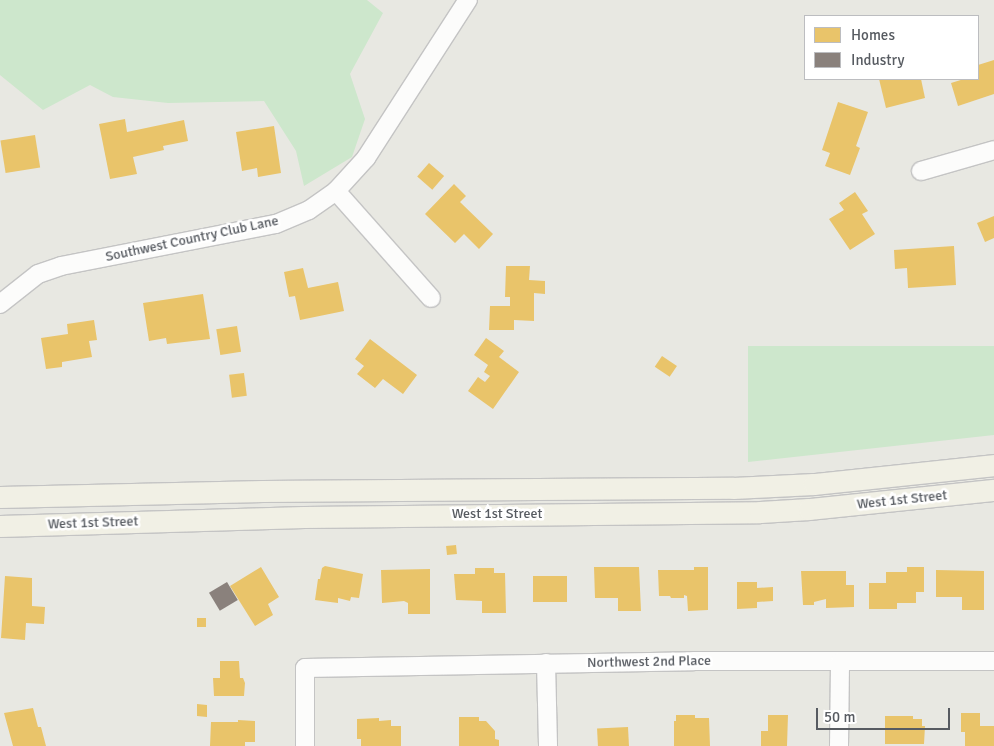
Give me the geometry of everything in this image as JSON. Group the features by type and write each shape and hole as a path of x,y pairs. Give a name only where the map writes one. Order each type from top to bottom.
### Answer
{"main road":[{"name":"West 1st Street","path":"0,497 263,491 733,488 814,484 994,465"},
{"name":"West 1st Street","path":"0,526 313,516 760,512 809,509 994,490"}],"street":[{"name":"Southwest Country Club Lane","path":"0,304 38,274 61,266 276,224 309,210 336,191 366,158 468,0"},
{"path":"921,171 994,150"},
{"path":"336,191 431,298"},
{"name":"Northwest 2nd Place","path":"305,746 305,668 546,664 994,661"},
{"path":"839,746 840,662"},
{"path":"546,664 548,746"}],"green space":[{"path":"0,0 367,0 383,13 350,74 365,119 352,157 304,186 296,151 264,101 168,103 113,97 90,85 43,110 0,75"},
{"path":"748,346 994,346 994,435 748,462"}],"building: Homes":[{"path":"994,60 994,94 958,106 951,83 961,80 979,80 979,65"},
{"path":"879,80 921,80 925,98 886,108"},
{"path":"838,102 868,112 856,146 860,148 850,175 825,166 830,153 822,150"},
{"path":"125,119 127,132 184,120 188,141 163,146 164,150 133,157 137,174 110,179 99,124"},
{"path":"274,126 281,173 258,177 257,168 242,171 236,132"},
{"path":"35,135 40,168 6,173 0,140"},
{"path":"429,163 444,176 432,190 417,177"},
{"path":"454,184 466,196 460,202 493,234 479,249 464,234 455,243 425,214"},
{"path":"855,192 868,211 862,214 875,234 850,250 829,219 844,210 839,203"},
{"path":"994,216 994,238 985,242 977,223"},
{"path":"954,246 956,285 908,288 907,268 895,269 894,250"},
{"path":"506,266 530,266 529,280 545,281 545,294 534,293 534,321 514,320 514,330 489,330 490,306 510,306 510,297 505,297"},
{"path":"303,268 308,288 338,282 344,311 300,320 295,296 289,297 284,272"},
{"path":"203,294 210,339 167,344 166,338 149,341 143,303"},
{"path":"94,320 97,340 89,341 92,357 62,362 62,367 46,369 41,338 68,334 67,324"},
{"path":"237,326 241,352 220,355 216,329"},
{"path":"486,338 504,351 499,357 519,372 493,409 468,391 478,377 485,382 490,376 484,372 488,365 474,355"},
{"path":"370,339 417,375 403,394 383,379 375,388 357,374 364,366 355,359"},
{"path":"662,356 677,366 670,377 655,367"},
{"path":"244,373 247,396 232,398 229,375"},
{"path":"456,545 457,554 447,555 446,546"},
{"path":"325,566 363,574 359,598 351,597 350,601 338,598 338,603 315,600 318,579 320,579 322,568"},
{"path":"261,567 279,597 268,604 273,615 255,626 230,586"},
{"path":"594,567 639,567 641,611 618,611 618,598 595,598"},
{"path":"694,567 708,567 708,610 688,611 687,596 684,595 684,598 659,596 658,570 694,570"},
{"path":"907,567 924,567 924,592 916,592 916,603 897,603 897,609 869,609 869,583 886,583 886,572 907,572"},
{"path":"475,568 494,568 494,573 505,573 506,613 482,613 482,601 456,600 454,574 475,574"},
{"path":"430,569 430,614 408,614 408,603 404,601 382,603 381,570"},
{"path":"936,570 984,571 984,610 962,610 962,597 936,597"},
{"path":"801,571 846,571 846,585 854,585 854,607 826,608 826,599 814,602 814,605 803,605"},
{"path":"5,576 32,578 32,606 45,607 44,624 26,623 25,640 1,638"},
{"path":"533,576 567,576 567,602 533,602"},
{"path":"737,582 757,582 757,588 773,587 773,601 757,602 757,608 737,609"},
{"path":"197,618 206,618 206,627 197,627"},
{"path":"220,661 239,661 240,678 243,678 245,683 244,696 214,696 213,678 220,678"},
{"path":"197,704 207,705 207,717 197,716"},
{"path":"33,708 46,746 13,746 4,713"},
{"path":"961,713 980,713 980,726 994,726 994,746 965,746 965,732 961,732"},
{"path":"676,715 695,715 695,718 709,718 710,746 674,746 674,721 676,721"},
{"path":"768,715 788,715 787,746 761,746 761,731 768,731"},
{"path":"885,716 913,716 913,719 922,719 922,726 925,726 924,744 885,744"},
{"path":"459,717 479,717 479,721 486,721 495,731 495,739 499,740 499,746 459,746"},
{"path":"379,718 379,721 391,720 391,726 401,726 401,746 361,746 361,739 357,739 357,719"},
{"path":"238,720 255,721 255,742 245,742 245,746 210,746 211,722 238,722"},
{"path":"628,727 629,746 598,746 597,729"}],"building: Industry":[{"path":"227,582 238,600 220,611 209,593"}]}
